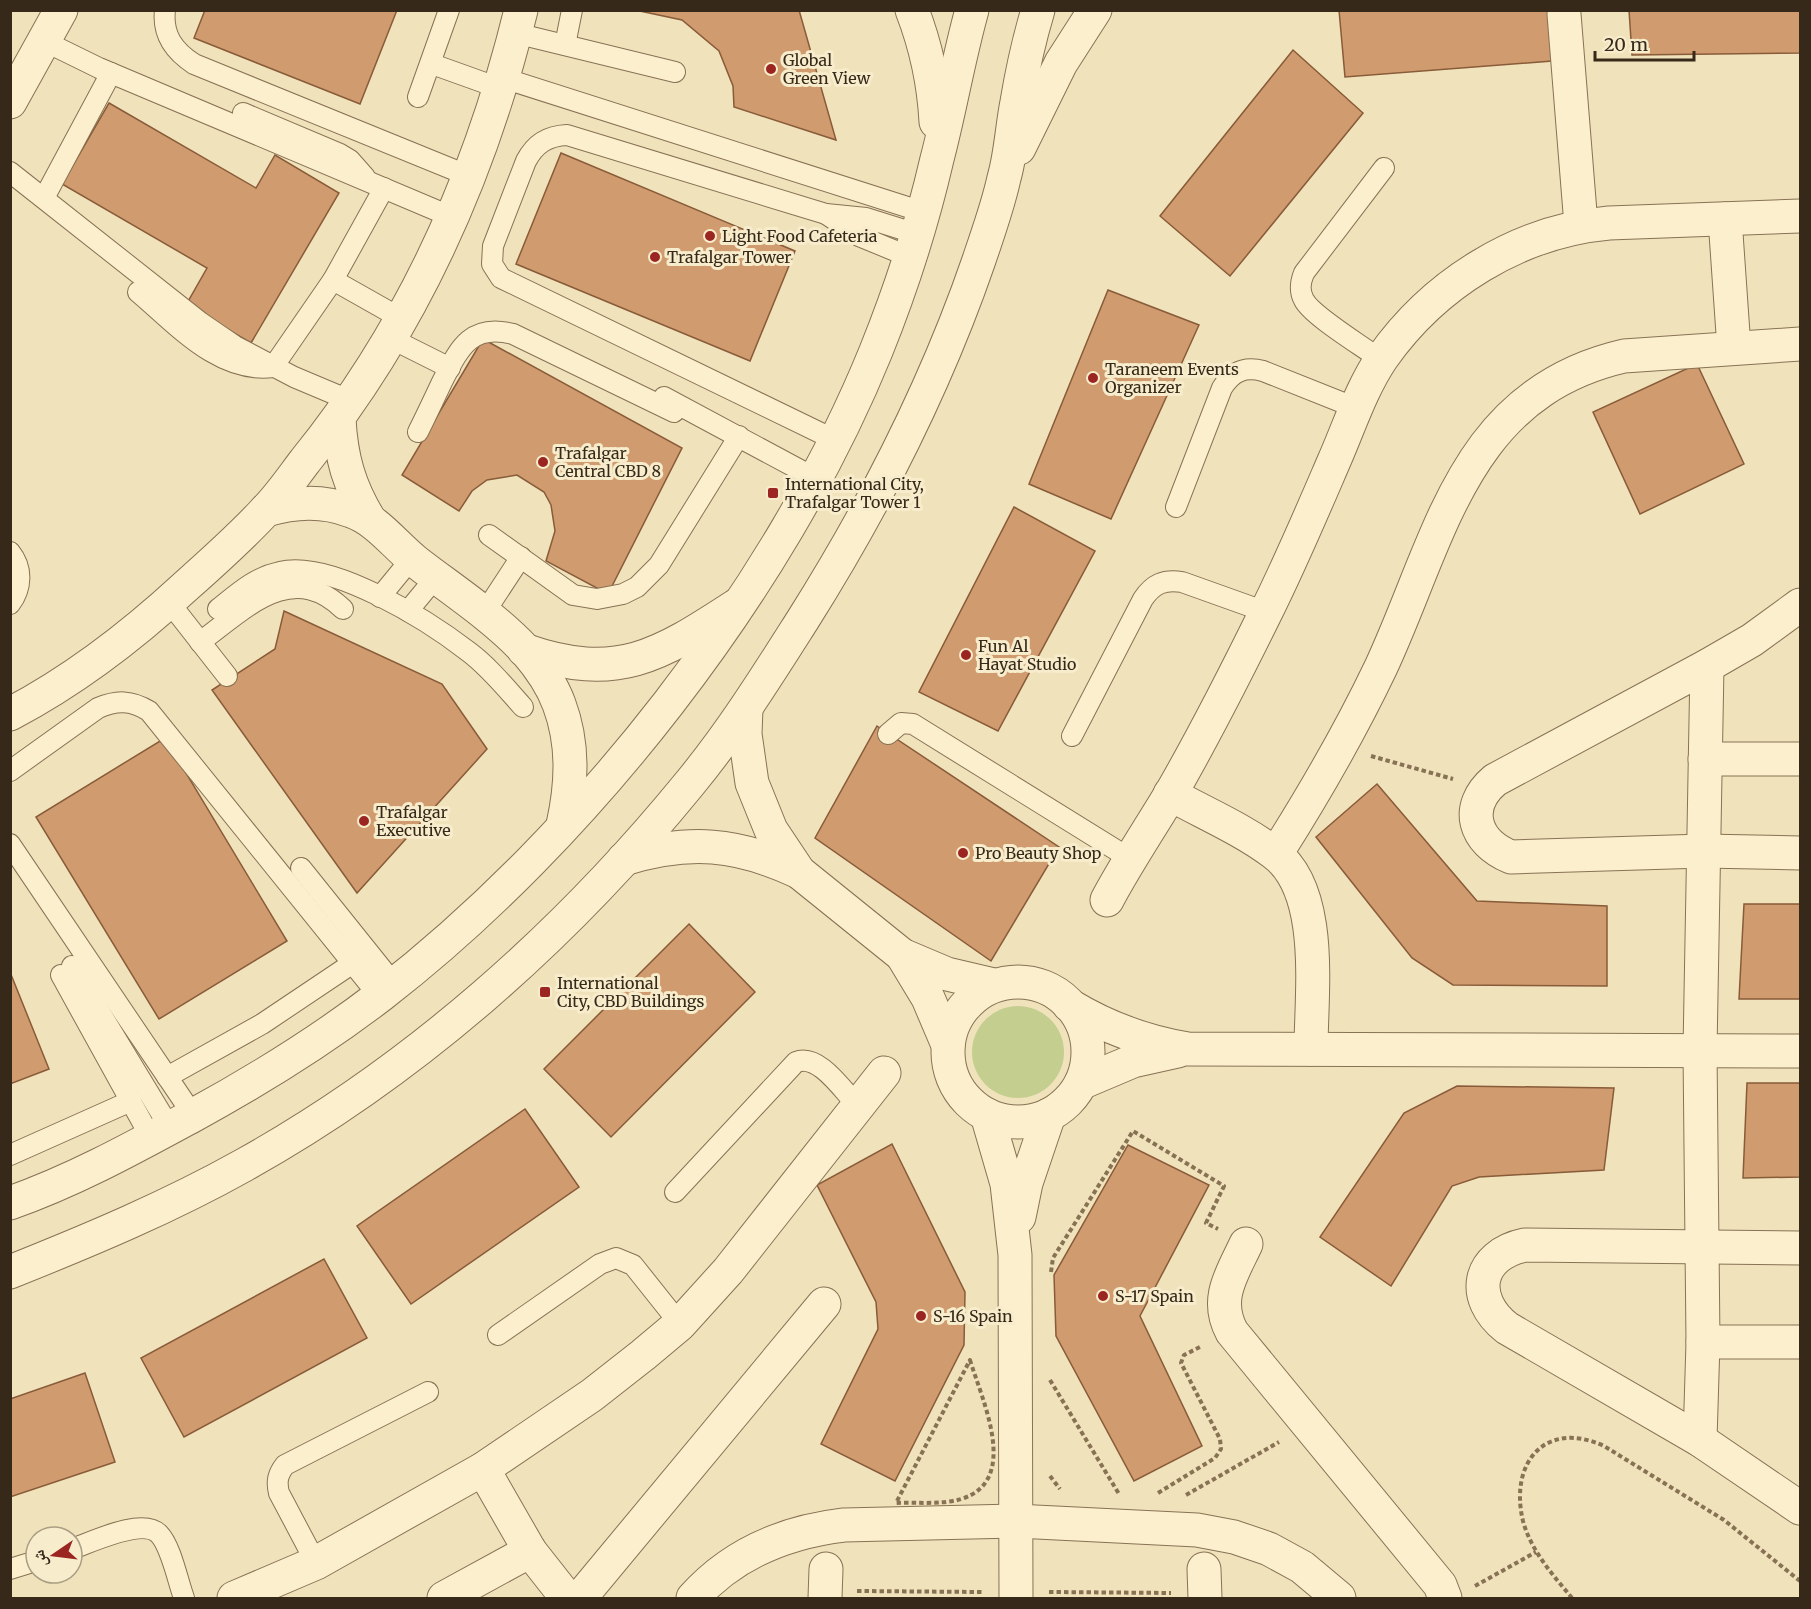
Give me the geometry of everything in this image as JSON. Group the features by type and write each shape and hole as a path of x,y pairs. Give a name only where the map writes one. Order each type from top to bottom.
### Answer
{"street":[{"path":"10,102 61,10"},
{"path":"912,10 921,33 934,92 938,158"},
{"path":"10,1203 83,1173 174,1126 291,1058 387,990 501,891 609,776 654,721 776,547 835,440 877,349 917,234 938,158 972,10"},
{"path":"1005,176 1017,100 1038,10"},
{"path":"10,1272 129,1223 189,1194 247,1163 330,1111 469,1010 569,919 691,782 746,708 836,568 878,494 916,417 961,308 1005,176 1061,63 1095,10"},
{"path":"1564,14 1581,225"},
{"path":"10,714 72,678 145,624 266,510 345,410 397,329 452,217 470,176 501,83 518,22"},
{"path":"1107,900 1129,858 1170,794 1266,612 1356,408 1381,360 1408,326 1458,281 1516,246 1548,234 1581,225 1800,216"},
{"path":"1725,219 1734,348"},
{"path":"1276,854 1340,747 1382,665 1454,497 1499,425 1535,393 1556,380 1600,362 1624,356 1800,344"},
{"path":"345,410 340,445 345,471 355,496 369,519 424,568 524,650 544,675 559,703 567,734 571,766 569,797 563,825"},
{"path":"266,510 300,503 318,503 336,506 369,519"},
{"path":"524,650 552,659 581,664 609,664 638,659 666,650 737,605"},
{"path":"1800,605 1752,640 1707,666 1496,780 1485,789 1478,804 1476,822 1483,838 1495,850 1511,856 1704,851 1800,854"},
{"path":"1700,1440 1703,1248 1700,1050 1707,666"},
{"path":"746,708 747,759 753,783 771,830 799,872"},
{"path":"1705,759 1800,759"},
{"path":"1170,794 1276,854 1290,872 1308,915 1312,961 1311,1049"},
{"path":"624,859 673,847 713,846 753,853 799,872 902,955 947,974 994,985"},
{"path":"902,955 928,998 948,1045"},
{"path":"1015,981 1035,984 1054,992 1069,1005 1081,1022 1087,1042 1087,1063 1081,1083 1067,1101 1049,1115 1028,1121 1007,1121 987,1115 969,1103 957,1086 949,1067 948,1045 952,1026 962,1008 977,994 994,985 1015,981"},
{"path":"1069,1005 1126,1034 1157,1044 1188,1049 1800,1051"},
{"path":"1081,1083 1133,1061 1188,1049"},
{"path":"234,1599 316,1563 483,1469 592,1395 680,1324 728,1271 884,1072"},
{"path":"987,1115 1007,1184 1015,1255 1016,1599"},
{"path":"1015,1255 1026,1183 1049,1115"},
{"path":"1246,1244 1224,1290 1223,1312 1232,1332 1440,1585 1460,1593"},
{"path":"1800,1248 1525,1245 1509,1248 1495,1257 1486,1271 1482,1287 1485,1304 1494,1318 1507,1328 1700,1440 1800,1508"},
{"path":"580,1599 824,1304"},
{"path":"1703,1342 1800,1342"},
{"path":"483,1469 530,1551 567,1599"},
{"path":"693,1599 721,1571 743,1556 784,1538 817,1528 844,1525 1016,1521 1197,1530 1234,1537 1269,1549 1302,1567 1339,1599"},
{"path":"444,1599 530,1551"}],"lane":[{"path":"165,10 169,38 175,49 194,64 470,176"},
{"path":"418,98 432,64 449,10"},
{"path":"564,45 572,10"},
{"path":"518,22 564,45 675,72"},
{"path":"44,41 111,73 452,217"},
{"path":"432,64 501,83 917,234"},
{"path":"44,198 111,73"},
{"path":"243,113 340,154 376,185"},
{"path":"835,440 508,282 496,272 492,255 531,152 547,138 567,135 826,214 866,218 917,234"},
{"path":"1381,360 1312,310 1301,293 1300,283 1304,273 1383,168"},
{"path":"10,172 200,322 345,410"},
{"path":"138,292 195,339 232,363 259,369 273,367 333,280 376,185"},
{"path":"333,280 450,368"},
{"path":"418,432 457,352 476,335 501,331 513,334 674,412"},
{"path":"590,358 815,478"},
{"path":"1176,507 1222,388 1234,373 1253,368 1356,408"},
{"path":"489,535 573,595 583,598 610,598 637,587 658,565 740,436"},
{"path":"10,552 20,576 16,596 10,604"},
{"path":"483,615 521,557"},
{"path":"380,597 424,568"},
{"path":"408,611 424,568"},
{"path":"218,609 247,586 263,577 282,571 320,573 340,579 408,611 470,653 523,707"},
{"path":"1072,736 1143,599 1160,583 1171,580 1182,582 1266,612"},
{"path":"200,642 258,601 282,589 309,588 333,600 343,609"},
{"path":"169,602 227,676"},
{"path":"10,771 98,708 111,702 126,701 138,704 149,711 353,963 387,990"},
{"path":"888,734 901,723 913,724 1129,858"},
{"path":"10,844 167,1077 174,1126"},
{"path":"301,868 387,990"},
{"path":"167,1077 262,1024 353,963"},
{"path":"71,967 174,1126 131,1101 71,967"},
{"path":"675,1192 796,1062 803,1059 816,1063 858,1106"},
{"path":"10,1155 131,1101"},
{"path":"498,1335 600,1264 616,1258 633,1265 680,1324"},
{"path":"316,1563 279,1493 277,1478 280,1471 285,1465 428,1392"},
{"path":"84,1545 137,1527 152,1528 164,1540 184,1599"}],"path":[{"path":"1340,747 1485,789"},
{"path":"1050,1281 1053,1258 1134,1131 1224,1186 1206,1222 1246,1244"},
{"path":"1155,1495 1215,1458 1221,1449 1220,1439 1181,1363 1184,1355 1232,1332"},
{"path":"970,1360 995,1442 993,1468 979,1489 959,1500 896,1503 933,1432 970,1360"},
{"path":"1046,1386 1046,1374 1122,1500 1111,1499"},
{"path":"1180,1498 1308,1425"},
{"path":"1572,1599 1537,1552 1523,1522 1521,1473 1529,1459 1541,1447 1556,1439 1572,1437 1588,1439 1604,1446 1724,1520 1800,1581"},
{"path":"1046,1469 1051,1479 1065,1491"},
{"path":"1460,1593 1537,1552"}],"green space":[{"path":"1018,1006 1044,1014 1056,1026 1064,1052 1056,1078 1044,1090 1018,1098 992,1090 980,1078 972,1052 980,1026 992,1014"}],"building":[{"path":"205,10 397,10 360,104 194,38"},
{"name":"Global Green View","path":"635,10 799,10 836,140 734,107 733,86 719,51 682,20"},
{"path":"1339,10 1549,10 1552,61 1345,77"},
{"path":"1629,10 1800,10 1800,53 1632,55"},
{"path":"1293,50 1363,113 1230,276 1160,216"},
{"path":"109,103 256,188 275,155 339,193 251,343 186,305 207,268 62,184"},
{"name":"Trafalgar Tower","path":"561,153 795,251 750,361 516,264"},
{"path":"1108,290 1199,325 1111,519 1029,484"},
{"name":"Trafalgar Central CBD 8","path":"483,339 682,448 608,594 546,561 555,531 551,505 544,492 517,475 487,480 472,491 459,511 402,475"},
{"path":"1697,364 1744,464 1640,514 1593,412"},
{"path":"1014,507 1095,551 998,731 919,692"},
{"name":"Trafalgar Executive","path":"284,611 442,684 487,749 357,893 212,690 275,649"},
{"path":"877,726 1059,847 991,961 815,838"},
{"path":"165,738 287,941 159,1019 36,817"},
{"path":"1377,784 1477,901 1607,906 1607,986 1453,985 1412,958 1316,837"},
{"path":"1744,904 1800,904 1800,999 1739,999"},
{"path":"689,924 755,992 611,1137 544,1069"},
{"path":"10,972 49,1069 10,1084"},
{"path":"1747,1083 1800,1083 1800,1177 1743,1178"},
{"path":"1457,1086 1614,1088 1604,1170 1479,1177 1452,1186 1391,1286 1320,1237 1404,1113"},
{"path":"525,1109 579,1187 411,1304 357,1226"},
{"name":"S-16 Spain","path":"892,1144 965,1292 964,1345 895,1481 821,1444 878,1329 876,1302 817,1185"},
{"name":"S-17 Spain","path":"1128,1145 1209,1185 1140,1316 1202,1446 1134,1481 1056,1336 1054,1275"},
{"path":"324,1259 367,1338 184,1437 141,1358"},
{"path":"85,1373 115,1462 10,1497 10,1399"}],"place":[{"name":"Global Green View","path":"771,69"},
{"name":"Light Food Cafeteria","path":"710,236"},
{"name":"Trafalgar Tower","path":"655,257"},
{"name":"Taraneem Events Organizer","path":"1093,378"},
{"name":"Trafalgar Central CBD 8","path":"543,462"},
{"name":"International City, Trafalgar Tower 1","path":"773,493"},
{"name":"Fun Al Hayat Studio","path":"966,655"},
{"name":"Trafalgar Executive","path":"364,821"},
{"name":"Pro Beauty Shop","path":"963,853"},
{"name":"International City, CBD Buildings","path":"545,992"},
{"name":"S-17 Spain","path":"1103,1296"},
{"name":"S-16 Spain","path":"921,1316"}]}
